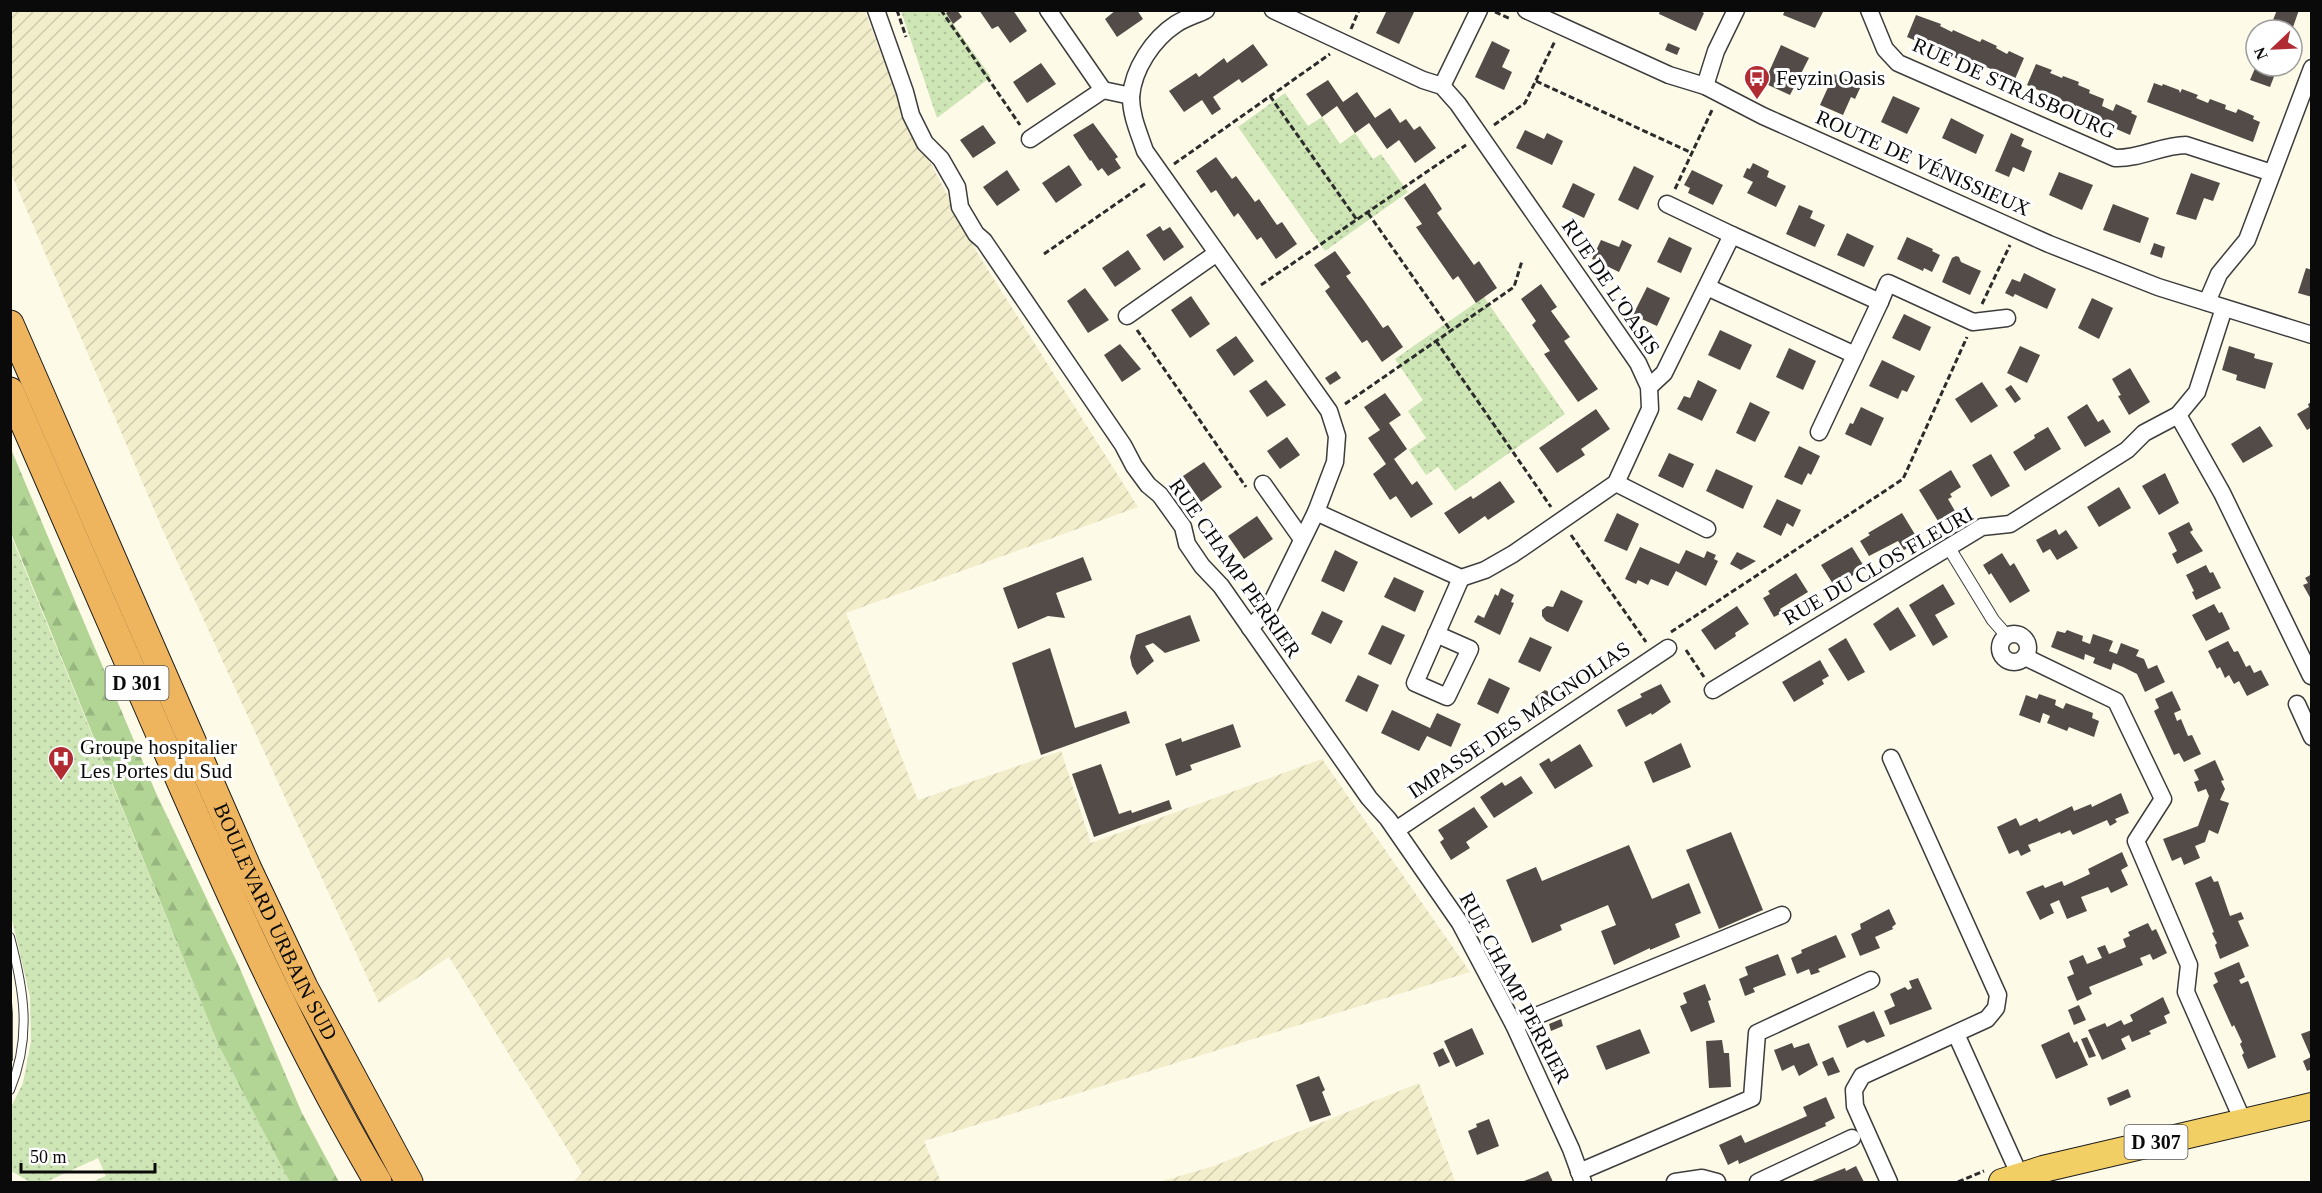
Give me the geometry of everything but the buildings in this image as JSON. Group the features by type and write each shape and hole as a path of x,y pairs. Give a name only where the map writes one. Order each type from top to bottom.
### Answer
{"highway":[{"name":"BOULEVARD URBAIN SUD","path":"10,324 248,869 309,997 402,1179"},
{"name":"BOULEVARD URBAIN SUD","path":"10,392 222,875 267,972 361,1153 402,1179"},
{"path":"361,1153 366,1182"}],"main road":[{"name":"D 307","path":"2011,1179 2043,1168 2312,1106"}],"street":[{"name":"RUE CHAMP PERRIER","path":"876,10 911,115 925,143 941,159 957,188 960,207 976,234 984,242 1148,485 1160,495 1183,527 1187,544 1202,566 1221,586 1460,923 1514,1025 1571,1149 1581,1177"},
{"path":"1048,10 1103,90 1131,96"},
{"path":"1206,10 1176,24 1150,47 1136,73 1131,96 1134,118 1145,151 1329,411 1337,436 1335,462 1317,512 1269,608 1250,628"},
{"name":"RUE DE L'OASIS","path":"1273,10 1442,86 1458,104 1638,363 1649,387 1650,410 1616,483"},
{"path":"1442,86 1479,10"},
{"name":"ROUTE DE VÉNISSIEUX","path":"1526,10 1670,75 1705,86 1763,116 2017,229 2158,287 2312,335"},
{"path":"1705,86 1716,51 1736,10"},
{"name":"RUE DE STRASBOURG","path":"1869,10 1885,49 1898,63 2115,158 2130,158 2174,145 2186,145 2272,174"},
{"path":"2207,302 2219,274 2247,240 2312,68"},
{"path":"1030,139 1103,90"},
{"path":"1667,204 1880,302"},
{"path":"1649,387 1664,373 1732,235"},
{"path":"1127,316 1217,253"},
{"path":"1819,432 1888,283 1973,322 2007,318"},
{"path":"1707,287 1855,355"},
{"name":"RUE DU CLOS FLEURI","path":"1713,690 1982,527 2010,524 2127,450 2144,433 2178,415 2197,392 2224,308"},
{"path":"2178,415 2222,493 2311,676"},
{"path":"1317,512 1461,578 1485,570 1513,554 1616,483 1707,529"},
{"path":"1263,484 1302,539"},
{"path":"1949,548 1993,620 2007,636 2001,644 2003,656 2010,662 2016,662 2025,657 2116,701 2163,799 2136,841 2189,965 2186,992 2243,1121"},
{"path":"1436,634 1461,578"},
{"name":"IMPASSE DES MAGNOLIAS","path":"1396,830 1671,641"},
{"path":"2297,704 2312,737"},
{"path":"1889,1182 1855,1106 1854,1090 1862,1076 1987,1019 1996,1008 1998,995 1891,758"},
{"path":"1514,1025 1782,915"},
{"path":"1581,1177 1752,1098 1757,1033 1871,980"},
{"path":"1956,1034 2011,1179"},
{"path":"1758,1182 1852,1138"},
{"path":"1675,1182 1702,1178 1717,1182"}],"lane":[{"path":"10,937 24,1003 25,1036 18,1072 10,1090"}],"path":[{"path":"940,10 1030,139"},
{"path":"1247,295 1525,103 1562,26"},
{"path":"1044,254 1345,44"},
{"path":"1536,81 1692,153"},
{"path":"1270,96 1357,221"},
{"path":"1667,204 1714,105"},
{"path":"1368,213 1451,331"},
{"path":"1713,690 1671,641 1903,480 2017,229"},
{"path":"1329,411 1353,400 1514,287 1522,261"},
{"path":"1127,316 1247,488 1263,484"},
{"path":"1436,341 1649,646"}],"shaded area":[{"path":"10,11 865,11 898,100 978,254 1138,507 846,613 918,800 1061,751 1091,843 1322,759 1470,972 924,1141 941,1182 574,1182 582,1173 449,957 379,1003 164,533 11,173"},
{"path":"1419,1083 1455,1181 1159,1182 1214,1166"}],"green space":[{"path":"901,11 944,11 991,77 937,118"},
{"path":"1285,93 1308,126 1322,117 1340,144 1355,133 1373,159 1381,154 1408,192 1325,251 1238,127"},
{"path":"1484,297 1565,414 1455,491 1438,467 1426,475 1409,450 1426,438 1408,411 1423,400 1395,359"},
{"path":"11,449 156,793 238,964 302,1113 339,1182 290,1182 218,1044 11,533"},
{"name":"Groupe hospitalier Les Portes du Sud","path":"10,533 218,1044 293,1182 92,1182 106,1176 98,1158 46,1182 30,1182 11,1171 11,1107 23,1083 31,1041 30,997 10,911"}],"place":[{"name":"Feyzin Oasis","path":"1757,101"},
{"name":"Groupe hospitalier Les Portes du Sud","path":"61,782"}]}
